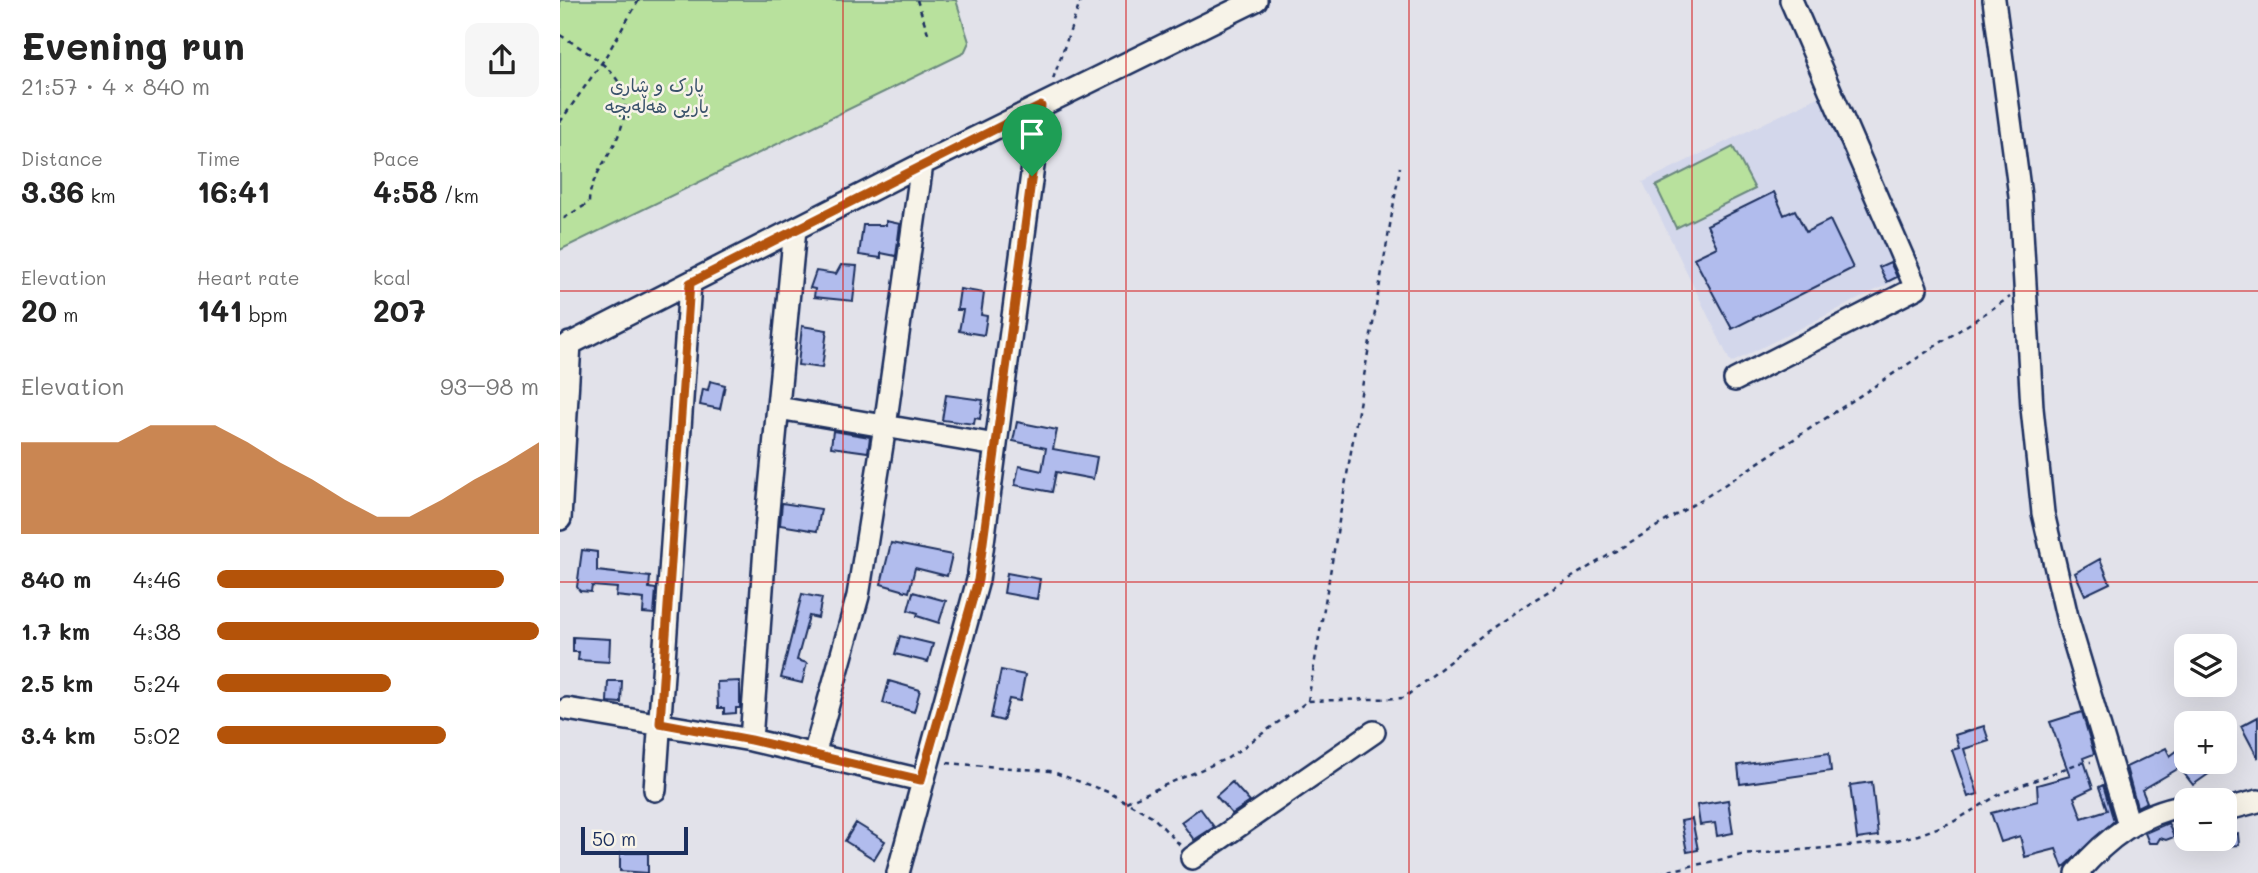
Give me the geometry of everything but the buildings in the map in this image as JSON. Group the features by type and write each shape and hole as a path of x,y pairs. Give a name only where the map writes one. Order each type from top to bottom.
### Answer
{"street":[{"path":"560,519 565,346 922,164 1255,0"},
{"path":"1735,380 1916,288 1791,0"},
{"path":"1994,0 2020,196 2032,408 2043,513 2068,621 2129,825"},
{"path":"898,873 978,580 1041,106"},
{"path":"814,755 858,596 886,426 922,164"},
{"path":"751,740 795,229"},
{"path":"654,790 690,283"},
{"path":"778,408 996,445"},
{"path":"567,709 660,723 814,755 924,771"},
{"path":"1192,858 1374,732"},
{"path":"2237,807 2258,801"},
{"path":"2077,873 2097,849 2129,825 2144,816 2174,808"}],"path":[{"path":"560,122 603,61 639,0"},
{"path":"917,0 928,33"},
{"path":"1041,106 1060,64 1081,0"},
{"path":"560,35 603,61 618,78 625,98 622,121 613,147 589,191 589,203 561,218"},
{"path":"1308,701 1400,167"},
{"path":"1126,802 1228,758 1308,701 1404,698 1485,633 1524,606 1642,537 2027,286"},
{"path":"1659,873 1742,855 1883,843 1918,835 1953,822 2000,794 2079,763 2098,761 2114,775"},
{"path":"924,771 1050,771 1108,792 1153,816 1192,858"}],"shaded area":[{"path":"1822,95 1902,277 1731,363 1643,182"}],"green space":[{"name":"پارک و شاری یاریی ھەڵەبجە","path":"560,0 956,0 969,42 964,53 560,250"},
{"path":"1733,147 1755,189 1676,228 1656,186"}],"route":[{"path":"1041,106 1032,176 978,580 921,780 751,740 660,723 690,283 1041,106"}]}
